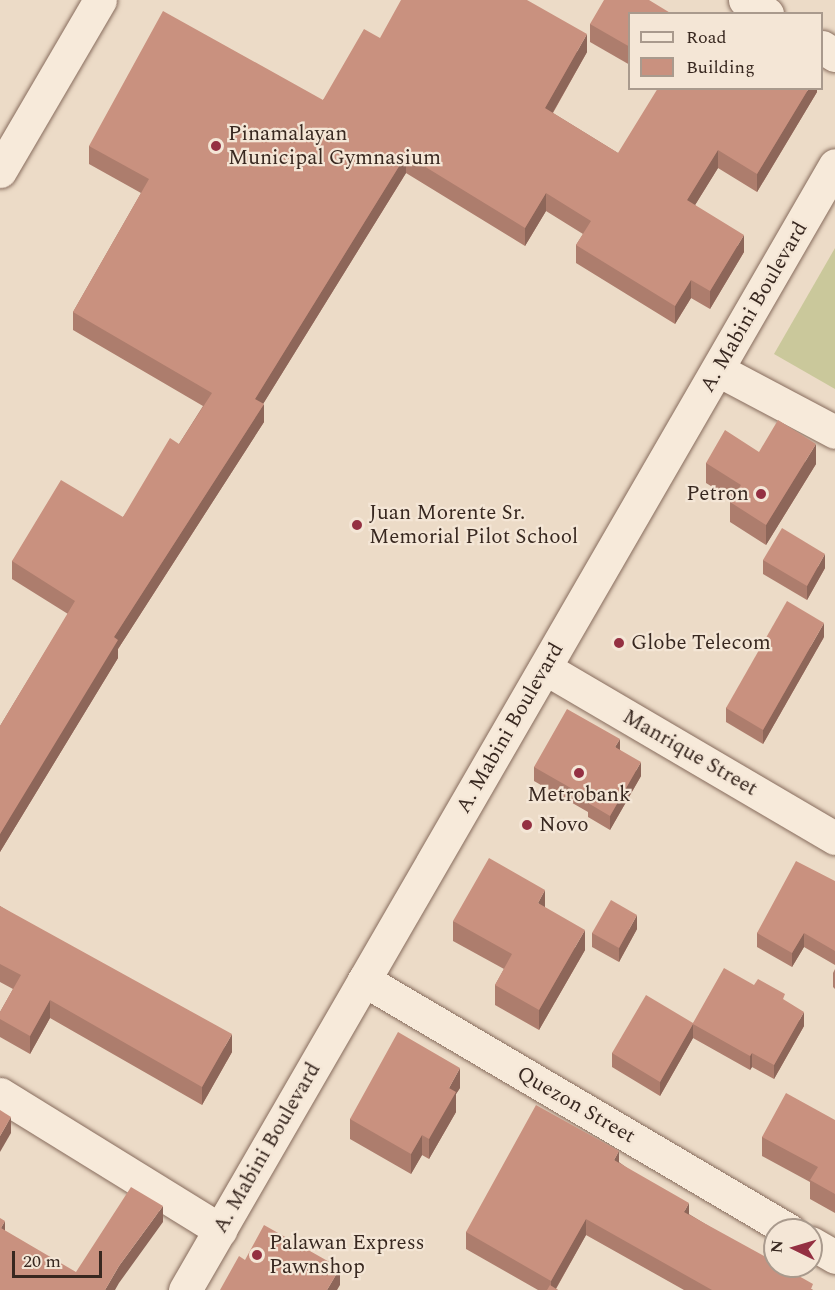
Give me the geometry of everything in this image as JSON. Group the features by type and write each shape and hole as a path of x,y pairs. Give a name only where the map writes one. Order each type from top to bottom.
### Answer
{"street":[{"path":"0,171 100,0"},
{"path":"745,0 764,12"},
{"name":"A. Mabini Boulevard","path":"185,1290 835,165"},
{"path":"718,370 835,432"},
{"name":"Manrique Street","path":"545,668 835,838"},
{"name":"Quezon Street","path":"364,980 769,1218"},
{"path":"0,1094 219,1230"}],"shaded area":[{"path":"835,248 835,389 774,354"}],"building":[{"path":"401,0 527,0 587,34 545,108 618,153 657,90 808,90 757,174 718,150 687,200 744,235 710,291 691,280 675,306 576,245 591,221 546,193 525,228 406,155 255,399 264,404 114,637 118,640 0,834 0,726 75,601 12,561 61,480 123,517 170,438 179,444 212,393 73,312 149,179 89,146 163,11 323,100 364,29 380,38"},
{"path":"604,0 649,0 669,12 628,12 628,46 590,24"},
{"name":"Petron","path":"778,420 816,444 766,525 730,502 741,485 706,463 725,430 759,452"},
{"path":"782,528 825,554 807,586 763,560"},
{"path":"787,601 824,623 763,730 726,708"},
{"path":"567,709 620,739 615,747 641,762 610,816 588,803 590,799 534,767"},
{"path":"489,858 545,890 538,903 585,930 539,1010 495,985 512,954 453,921"},
{"path":"796,861 835,881 835,951 804,933 792,953 757,933"},
{"path":"611,900 637,915 619,948 592,933"},
{"path":"0,906 232,1034 202,1087 50,1000 30,1036 0,1019 0,1012 21,975 0,964"},
{"path":"724,968 754,985 758,979 785,994 783,999 804,1012 774,1065 752,1053 750,1056 693,1024 660,1082 612,1053 646,995 693,1023"},
{"path":"398,1032 460,1068 449,1088 456,1092 429,1139 422,1135 411,1154 350,1119"},
{"path":"786,1093 835,1120 835,1194 810,1180 818,1167 762,1137"},
{"path":"536,1105 619,1151 614,1160 689,1203 684,1212 763,1255 763,1278 802,1278 813,1284 811,1289 813,1290 712,1290 586,1219 551,1281 466,1232"},
{"path":"0,1110 11,1117 0,1136"},
{"path":"131,1187 163,1206 119,1266 105,1290 0,1290 0,1218 5,1221 1,1228 76,1272"},
{"path":"264,1225 340,1268 327,1290 220,1290 239,1256 245,1260"},
{"path":"550,1285 558,1290 547,1290"}],"place":[{"name":"Pinamalayan Municipal Gymnasium","path":"216,146"},
{"name":"Petron","path":"761,494"},
{"name":"Juan Morente Sr. Memorial Pilot School","path":"357,525"},
{"name":"Globe Telecom","path":"619,643"},
{"name":"Metrobank","path":"579,773"},
{"name":"Novo","path":"527,825"},
{"name":"Palawan Express Pawnshop","path":"257,1255"}]}
